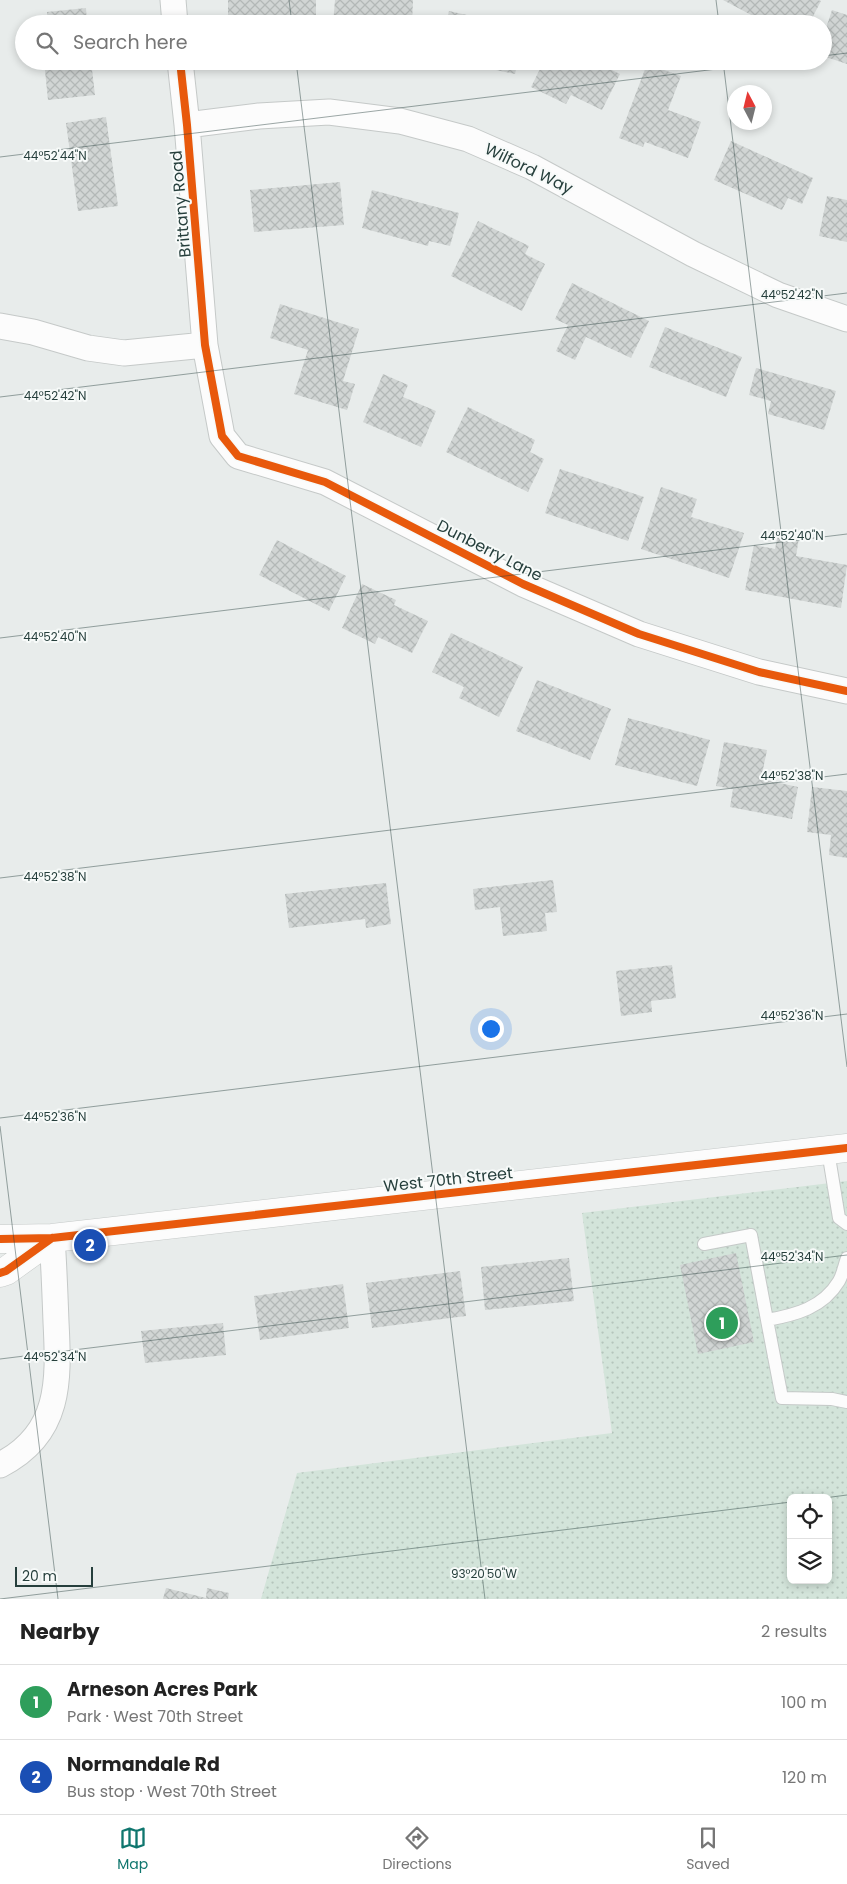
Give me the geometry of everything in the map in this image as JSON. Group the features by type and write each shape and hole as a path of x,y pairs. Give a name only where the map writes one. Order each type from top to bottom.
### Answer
{"street":[{"path":"173,0 174,15"},
{"name":"Brittany Road","path":"181,70 205,345"},
{"name":"Wilford Way","path":"187,125 259,116 329,112 400,121 468,139 532,167 693,254 770,291 847,319"},
{"path":"0,326 33,332 88,348 124,354 205,345"},
{"name":"Dunberry Lane","path":"205,345 222,436 238,456 325,482 523,584 639,634 759,672 847,691"},
{"name":"West 70th Street","path":"0,1239 52,1238 837,1149"},
{"path":"0,1465 26,1448 44,1425 55,1399 59,1370 52,1238"},
{"name":"West 70th Street","path":"0,1273 6,1271 52,1238"}],"lane":[{"path":"837,1149 838,1218 847,1224"},
{"path":"704,1244 751,1235 782,1398 832,1399 847,1402"},
{"path":"767,1320 794,1315 819,1304 839,1281 846,1266"}],"green space":[{"path":"847,1181 847,1599 261,1599 297,1473 612,1433 582,1213"}],"building":[{"path":"228,0 316,0 316,15 228,15"},
{"path":"335,0 413,0 412,15 334,15"},
{"path":"723,0 821,1 814,15 751,15"},
{"path":"86,8 86,15 47,15 47,12"},
{"path":"832,10 847,15 847,64 832,59 832,15 830,15"},
{"path":"449,11 467,15 448,15"},
{"path":"45,70 92,70 95,95 48,100"},
{"path":"496,70 516,70 515,74"},
{"path":"540,70 612,70 620,74 602,110 571,95 566,104 531,87"},
{"path":"645,70 664,70 681,76 668,110 701,122 688,158 645,142 643,147 619,138"},
{"path":"106,117 118,206 78,211 66,123"},
{"path":"731,141 813,178 802,204 788,198 782,210 714,180"},
{"path":"340,182 344,225 254,232 250,190"},
{"path":"372,190 459,213 450,246 429,241 428,246 362,228"},
{"path":"827,196 847,200 847,242 819,236"},
{"path":"478,221 529,246 525,254 545,264 522,311 451,276"},
{"path":"572,283 649,321 631,358 586,337 575,360 556,351 568,325 555,319"},
{"path":"280,304 359,329 343,381 355,384 347,410 294,394 308,350 270,338"},
{"path":"665,327 742,357 726,397 649,367"},
{"path":"756,368 836,391 824,430 768,414 771,401 749,395"},
{"path":"383,374 408,385 403,397 436,411 421,447 363,422"},
{"path":"468,407 535,440 530,452 544,459 528,492 446,452"},
{"path":"560,469 644,497 628,541 545,513"},
{"path":"661,487 697,499 691,517 744,533 729,578 641,549"},
{"path":"778,534 799,538 796,556 847,565 841,608 745,590 754,545 775,549"},
{"path":"277,540 346,576 329,611 259,575"},
{"path":"362,584 396,600 394,605 428,621 412,653 378,637 375,644 342,628"},
{"path":"451,633 523,667 499,717 459,698 464,687 432,672"},
{"path":"537,680 611,709 590,760 516,731"},
{"path":"628,718 710,740 697,786 615,765"},
{"path":"724,742 767,750 761,779 798,787 792,819 730,807 733,789 716,786"},
{"path":"812,787 847,791 847,858 829,855 831,835 807,832"},
{"path":"553,880 557,912 545,913 547,931 503,936 500,907 475,910 473,889"},
{"path":"386,883 391,924 366,928 365,919 289,928 285,894"},
{"path":"672,965 676,998 651,1001 652,1012 621,1016 616,971"},
{"path":"736,1253 754,1342 698,1354 680,1265"},
{"path":"569,1258 574,1301 485,1310 481,1267"},
{"path":"460,1271 466,1316 372,1328 366,1283"},
{"path":"343,1284 349,1328 260,1340 254,1296"},
{"path":"223,1323 226,1355 145,1363 141,1331"},
{"path":"166,1588 206,1598 207,1588 229,1593 228,1599 163,1599"}],"cycle path":[{"path":"181,70 205,345 222,436 238,456 325,482 523,584 639,634 759,672 847,691"},
{"path":"0,1239 52,1238 847,1148"},
{"path":"0,1273 6,1271 52,1238"}],"place":[{"name":"Normandale Rd","path":"90,1245"},
{"name":"Arneson Acres Park","path":"722,1323"}]}
